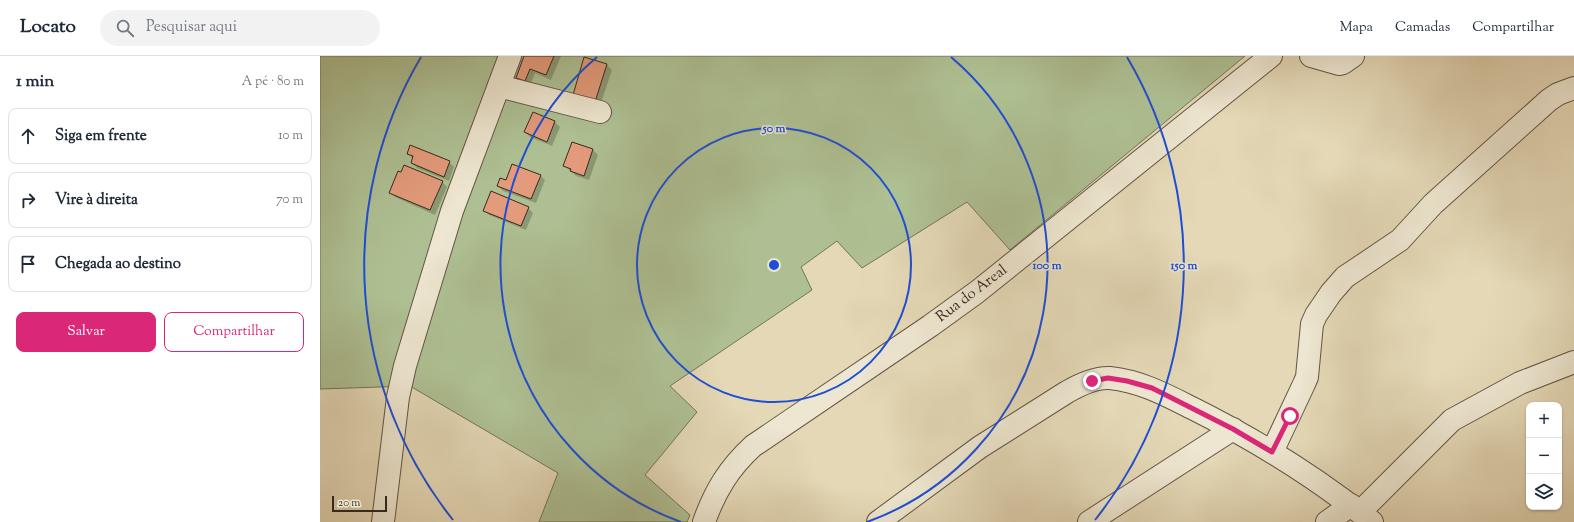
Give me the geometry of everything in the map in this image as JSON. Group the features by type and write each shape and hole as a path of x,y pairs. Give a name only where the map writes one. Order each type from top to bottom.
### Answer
{"street":[{"path":"383,522 398,397 402,376 452,211 510,56"},
{"name":"Rua do Areal","path":"704,522 717,492 726,476 739,458 753,446 924,330 977,292 1272,56"},
{"path":"1311,56 1339,64 1353,56"},
{"path":"499,86 600,112"},
{"path":"1272,452 1290,416 1307,376 1312,324 1316,315 1337,285 1400,240 1436,201 1549,100 1558,94 1574,88"},
{"path":"1327,522 1361,513 1452,420 1520,383 1574,362"},
{"path":"878,522 980,447 1067,392 1077,386 1108,378 1127,381 1152,388 1233,429 1272,452 1361,513"},
{"path":"1089,522 1233,429"}],"green space":[{"path":"320,56 1245,56 1010,250 967,202 862,268 837,241 801,267 812,290 670,386 697,412 645,475 690,515 687,522 539,522 558,473 410,386 320,389"}],"building":[{"path":"524,56 554,56 546,75 530,69 525,81 516,78"},
{"path":"584,57 607,64 595,102 573,95"},
{"path":"533,112 555,121 547,142 524,132"},
{"path":"572,142 593,149 584,176 570,171 571,169 563,166"},
{"path":"410,145 450,161 444,177 411,163 413,156 407,154"},
{"path":"512,164 541,175 531,199 497,186 500,178 506,180"},
{"path":"404,165 443,181 430,210 389,193 398,171 401,172"},
{"path":"491,191 529,207 521,226 483,211"}],"route":[{"path":"1092,381 1108,378 1127,381 1152,388 1233,429 1272,452 1290,416"}]}
